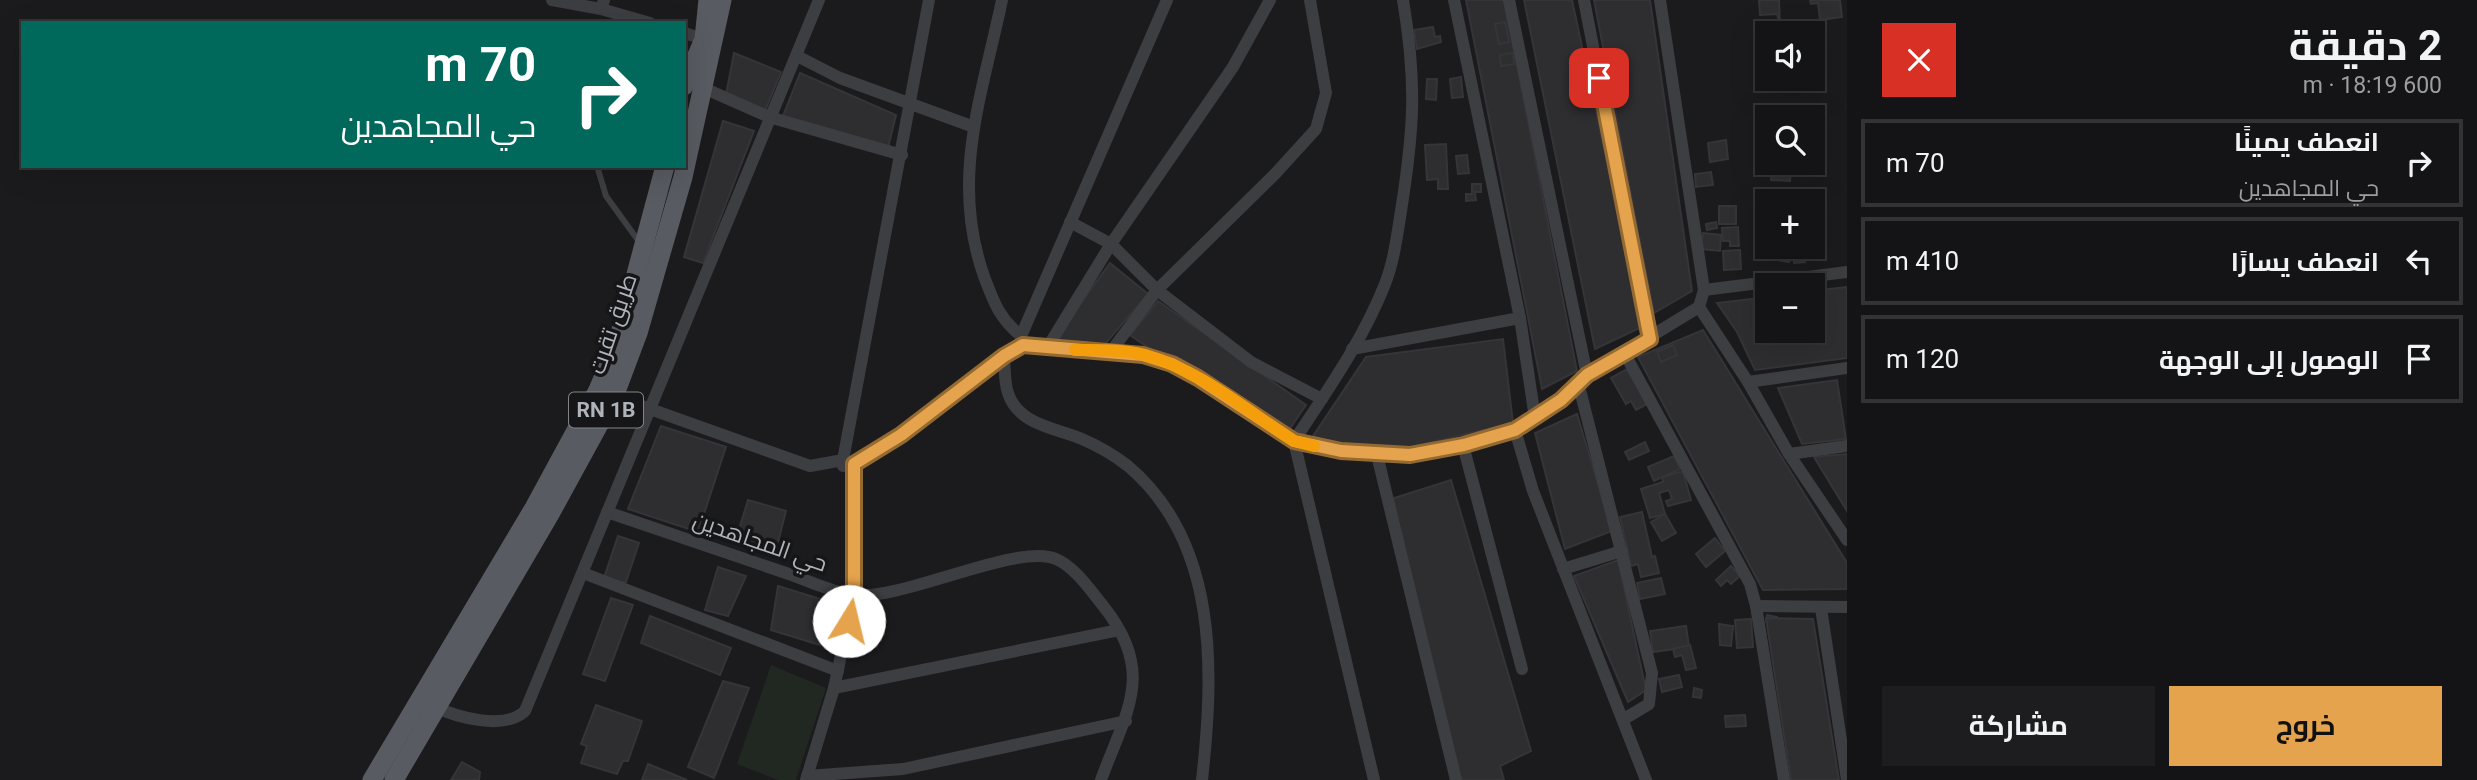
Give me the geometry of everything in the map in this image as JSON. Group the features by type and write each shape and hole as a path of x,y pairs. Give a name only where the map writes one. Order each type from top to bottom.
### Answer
{"main road":[{"name":"طريق تقرت","path":"686,101 704,39 708,0"},
{"name":"طريق تقرت","path":"690,83 722,0"},
{"name":"طريق تقرت","path":"372,780 429,704 550,514 606,393 638,333 665,168"},
{"name":"طريق تقرت","path":"652,255 671,168"},
{"name":"طريق تقرت","path":"394,780 429,704"}],"street":[{"path":"552,0 602,4 645,21"},
{"path":"429,704 496,721 516,720 525,711 819,0"},
{"name":"حي المجاهدين","path":"607,512 854,596 848,462 929,0"},
{"path":"1002,0 968,161 968,193 975,242 995,308 1003,322 1022,340 1063,350 1112,350 1143,355 1172,364 1294,441 1377,455 1410,455 1464,445 1515,430 1535,418 1583,380 1699,307 1704,290 1660,0"},
{"path":"606,393 650,411 810,466 848,462 901,435 1022,340 1070,222 1167,0"},
{"path":"1048,345 1111,244 1233,68 1270,0"},
{"path":"1112,350 1157,290 1275,174 1316,129 1323,112 1325,83 1310,0"},
{"path":"1374,780 1294,441 1352,349 1376,303 1390,265 1413,138 1414,77 1403,0"},
{"path":"1454,0 1520,318 1535,418"},
{"path":"1509,0 1583,380 1652,673 1649,704 1624,719"},
{"path":"1584,0 1650,339"},
{"path":"686,34 704,39"},
{"path":"797,56 840,78 974,127"},
{"path":"690,83 769,117 902,155"},
{"path":"1070,222 1111,244 1157,290 1251,362 1322,399"},
{"path":"1704,290 1847,272"},
{"path":"1699,307 1748,382 1789,454 1847,540"},
{"path":"1352,349 1520,318"},
{"path":"1625,355 1736,555 1756,606 1784,780"},
{"path":"1004,356 1007,392 1013,405 1032,421 1090,443 1126,465 1166,509 1182,540 1197,573 1208,639 1208,695 1202,780"},
{"path":"1748,382 1847,369"},
{"path":"1515,430 1533,491 1646,780"},
{"path":"1464,445 1522,669"},
{"path":"1789,454 1847,446"},
{"path":"1377,455 1456,780"},
{"path":"1563,569 1622,551"},
{"path":"1101,780 1126,721 1133,685 1130,659 1119,630 1069,568 1049,556 998,563 901,589 854,596 834,688 806,778 903,769 1126,721"},
{"path":"583,573 838,671"},
{"path":"1756,606 1847,607"},
{"path":"1821,608 1847,780"},
{"path":"834,688 1119,630"}],"lane":[{"path":"598,168 606,196 652,255"}],"shaded area":[{"path":"771,665 826,688 796,780 778,780 737,764"}],"building":[{"path":"1466,0 1504,0 1577,371 1542,389"},
{"path":"1524,0 1572,0 1642,327 1595,349"},
{"path":"1594,0 1650,0 1692,291 1654,313"},
{"path":"1759,0 1779,0 1780,21 1777,14 1760,15"},
{"path":"1810,0 1840,0 1842,17 1820,20 1818,3 1811,4"},
{"path":"1505,22 1509,42 1499,44 1495,24"},
{"path":"1433,27 1435,37 1440,36 1441,42 1417,49 1414,30"},
{"path":"734,53 781,72 765,111 726,95"},
{"path":"1513,53 1514,64 1501,66 1500,55"},
{"path":"800,73 896,115 887,152 783,116"},
{"path":"1461,77 1463,97 1452,98 1450,79"},
{"path":"1427,79 1437,79 1436,100 1426,99"},
{"path":"723,121 754,131 703,263 684,257"},
{"path":"1726,140 1728,159 1710,162 1708,143"},
{"path":"1446,144 1448,189 1438,189 1438,179 1427,180 1425,145"},
{"path":"1467,155 1469,173 1458,174 1456,156"},
{"path":"1711,172 1713,185 1696,187 1695,174"},
{"path":"1771,175 1790,175 1790,181 1771,180"},
{"path":"1472,184 1481,184 1481,192 1475,192 1476,200 1466,201 1466,194 1472,194"},
{"path":"1719,206 1736,206 1736,224 1719,224"},
{"path":"1716,222 1717,228 1707,230 1706,224"},
{"path":"1738,227 1739,246 1730,246 1730,241 1723,241 1722,228"},
{"path":"1703,233 1721,235 1720,251 1701,249"},
{"path":"1740,250 1741,269 1724,270 1723,251"},
{"path":"1794,259 1804,259 1805,262 1794,263"},
{"path":"1110,263 1148,294 1099,351 1047,350"},
{"path":"1847,287 1847,358 1755,370 1737,332 1717,303 1755,299 1755,343 1825,343 1825,290"},
{"path":"1158,301 1306,405 1282,440 1130,335"},
{"path":"1703,330 1847,563 1847,589 1763,590 1638,357"},
{"path":"1503,339 1513,423 1380,454 1309,442 1366,357"},
{"path":"1673,345 1677,355 1661,362 1657,352"},
{"path":"1627,369 1647,404 1636,410 1631,401 1626,404 1611,378"},
{"path":"1837,380 1846,439 1802,444 1778,388"},
{"path":"1577,414 1612,531 1565,549 1535,433"},
{"path":"661,426 726,447 698,532 628,509"},
{"path":"1645,442 1649,451 1629,460 1625,452"},
{"path":"1847,454 1847,511 1814,457"},
{"path":"1674,456 1680,469 1654,481 1648,467"},
{"path":"1683,471 1691,500 1668,506 1666,501 1672,499 1669,490 1659,493 1665,514 1650,518 1641,489 1663,482 1662,477"},
{"path":"1451,480 1531,751 1500,766 1504,780 1455,780 1385,501"},
{"path":"748,500 786,511 775,554 735,542"},
{"path":"1642,512 1652,557 1655,556 1659,573 1641,577 1638,564 1631,566 1620,517"},
{"path":"1665,514 1676,533 1662,541 1651,522"},
{"path":"618,536 639,543 626,582 603,581"},
{"path":"1715,538 1725,551 1706,567 1696,554"},
{"path":"1618,560 1646,690 1628,702 1574,576"},
{"path":"1731,566 1740,576 1731,584 1727,580 1721,586 1716,580"},
{"path":"718,567 746,576 728,616 705,610"},
{"path":"1661,578 1665,594 1640,599 1637,583"},
{"path":"778,586 846,607 836,650 771,630"},
{"path":"611,598 633,605 605,681 583,674"},
{"path":"1767,615 1777,617 1776,624 1766,622"},
{"path":"650,616 731,648 720,675 641,643"},
{"path":"1766,618 1813,619 1839,780 1791,780"},
{"path":"1751,619 1753,647 1737,648 1735,620"},
{"path":"1719,624 1733,626 1731,646 1720,645"},
{"path":"1686,626 1689,647 1653,652 1650,631"},
{"path":"1690,645 1696,668 1686,670 1682,655 1675,657 1673,649"},
{"path":"1679,675 1682,687 1662,692 1659,679"},
{"path":"723,681 749,688 714,778 688,767"},
{"path":"1694,688 1702,690 1701,698 1693,697"},
{"path":"596,705 642,721 628,761 623,761 617,774 581,763 587,746 581,744"},
{"path":"1745,715 1746,726 1726,727 1725,716"},
{"path":"462,762 480,772 479,780 451,780"},
{"path":"648,764 687,780 642,780"}],"slow traffic":[{"path":"1075,350 1112,350 1143,355 1172,364 1294,441 1314,446"}],"route":[{"path":"849,621 854,596 854,464 901,435 1004,356 1023,345 1048,345 1063,350 1112,350 1143,355 1172,364 1198,378 1294,441 1341,451 1410,455 1464,445 1515,430 1561,400 1579,386 1587,375 1650,339 1599,78"}]}
